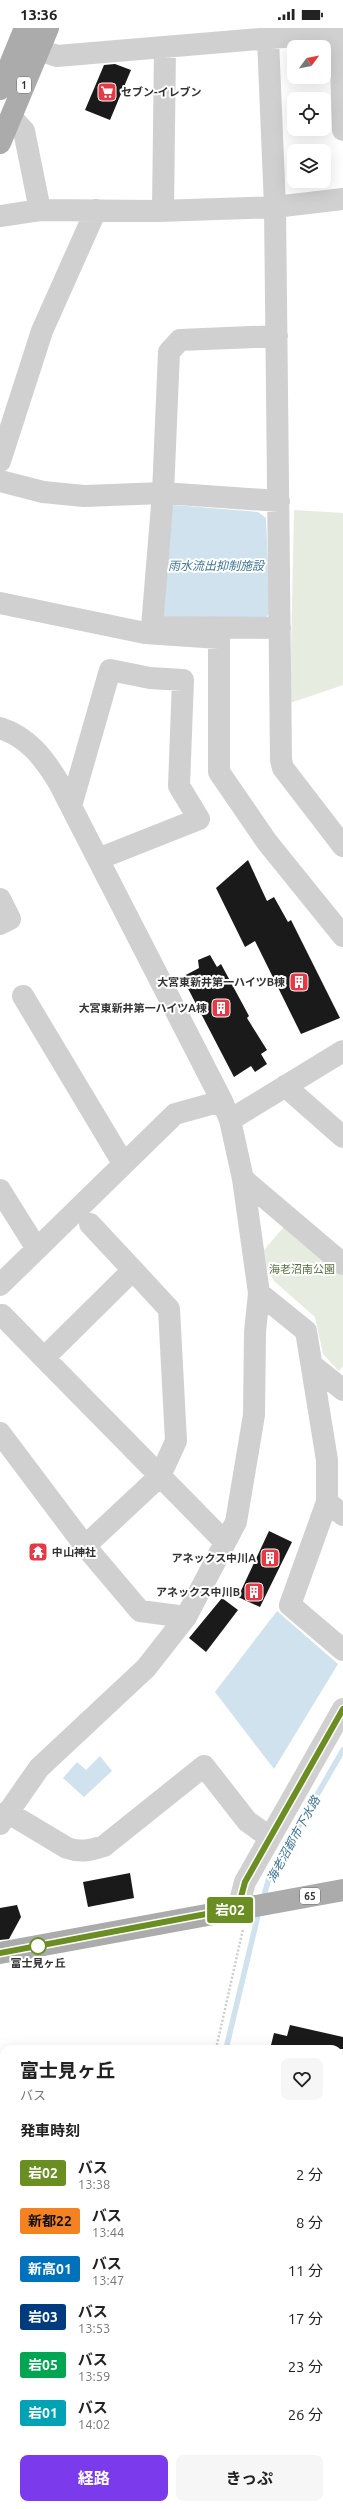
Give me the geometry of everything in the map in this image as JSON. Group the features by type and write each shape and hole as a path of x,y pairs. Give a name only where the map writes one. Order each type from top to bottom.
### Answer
{"main road":[{"name":"1","path":"2,77 25,28"},
{"name":"1","path":"0,143 48,28"},
{"name":"65","path":"0,1953 343,1890"}],"street":[{"path":"39,50 57,56 342,32 343,130"},
{"path":"268,38 275,207 281,760 288,774 343,846"},
{"path":"163,210 166,47"},
{"path":"11,117 24,131 40,210"},
{"path":"0,216 40,210 163,210 275,207 343,199"},
{"path":"0,461 42,331 96,210"},
{"path":"277,336 180,340 169,352 163,493 152,627 280,628"},
{"path":"0,481 42,492 84,496 163,493 279,501"},
{"path":"0,604 145,633 219,638 219,772 267,842 343,936"},
{"path":"71,806 110,670 150,678 183,680 179,786 199,819 98,859"},
{"path":"0,728 15,733 42,756 71,806 226,1110 243,1179 259,1293 255,1332 254,1415 236,1522 186,1617 146,1668 39,1768 3,1818 67,1848 77,1851 91,1850 104,1846 204,1766 247,1821 269,1837"},
{"path":"0,899 10,919 0,924"},
{"path":"23,996 123,1163"},
{"path":"0,1285 37,1249 85,1215 123,1163 175,1114 226,1110 285,1086 343,1051"},
{"path":"285,1086 343,1137"},
{"path":"243,1179 343,1264"},
{"path":"0,1190 37,1249"},
{"path":"85,1215 133,1270 170,1309 176,1441 160,1476 86,1546"},
{"path":"44,1358 133,1270"},
{"path":"259,1293 306,1331 335,1509 290,1605 343,1650"},
{"path":"2,1315 225,1542"},
{"path":"312,1365 343,1390"},
{"path":"0,1433 86,1546 140,1611 186,1617"},
{"path":"247,1907 245,1882 269,1837 343,1709"}],"path":[{"path":"217,2045 247,1907"}],"green space":[{"path":"294,510 343,513 343,685 290,703"},
{"name":"海老沼南公園","path":"289,1221 343,1269 343,1366 339,1371 323,1354 315,1317 274,1281 267,1268 264,1250"}],"water":[{"name":"雨水流出抑制施設","path":"174,505 258,512 266,518 270,613 263,621 168,620 160,612 168,512"},
{"path":"277,1611 338,1664 274,1769 215,1692"},
{"path":"100,1756 112,1771 84,1797 63,1778 77,1762 86,1770"}],"building":[{"name":"セブン-イレブン","path":"115,64 131,70 110,120 85,110 104,65"},
{"name":"大宮東新井第一ハイツB棟","path":"248,860 267,901 274,897 288,922 291,920 340,1018 301,1034 255,941 245,947 216,888"},
{"name":"大宮東新井第一ハイツA棟","path":"210,955 217,967 221,964 249,1016 247,1018 267,1050 261,1054 267,1064 255,1072 251,1066 234,1077 182,977 199,968 198,960"},
{"name":"アネックス中川A","path":"269,1531 292,1542 260,1607 238,1597"},
{"path":"222,1598 238,1610 206,1652 189,1638"},
{"path":"130,1873 134,1898 88,1907 83,1882"},
{"path":"17,1905 21,1917 9,1939 0,1940 0,1908"},
{"path":"290,2025 343,2037 343,2045 271,2045 274,2033 287,2036"}],"waterway":[{"name":"海老沼都市下水路","path":"263,1899 269,1878 343,1750"},
{"name":"海老沼都市下水路","path":"227,2045 259,1911"}],"bus line":[{"name":"岩02","path":"0,1953 238,1908 240,1895 245,1882 269,1837 343,1709"}],"place":[{"name":"セブン-イレブン","path":"107,92"},
{"name":"大宮東新井第一ハイツB棟","path":"299,982"},
{"name":"大宮東新井第一ハイツA棟","path":"221,1008"},
{"name":"中山神社","path":"38,1552"},
{"name":"アネックス中川A","path":"270,1558"},
{"name":"アネックス中川B","path":"254,1592"},
{"name":"富士見ヶ丘","path":"38,1946"}]}
